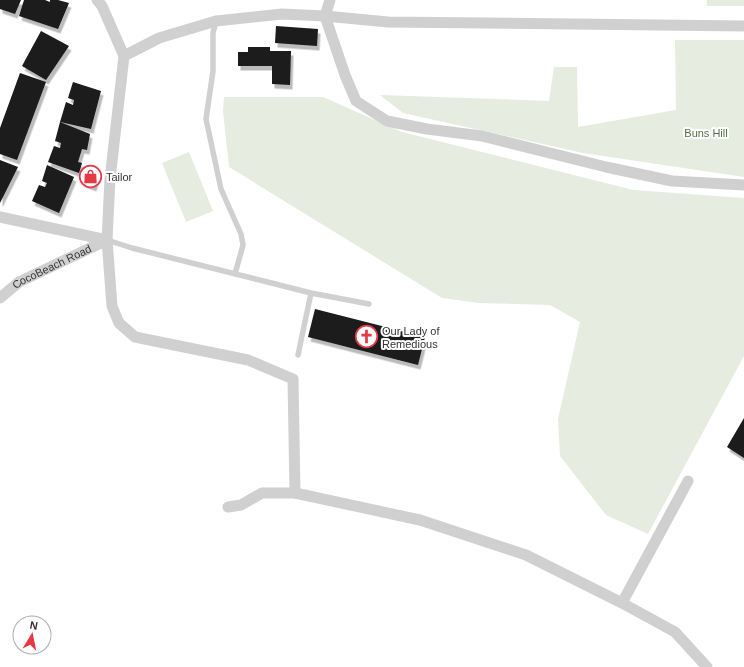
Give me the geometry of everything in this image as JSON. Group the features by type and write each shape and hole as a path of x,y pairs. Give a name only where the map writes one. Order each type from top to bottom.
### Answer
{"street":[{"path":"97,0 102,6 124,56 110,179 107,240 112,306 119,323 135,337 248,360 293,379 295,493"},
{"path":"330,0 325,16 345,75 356,101 387,121 428,129 482,136 606,167 672,181 744,185"},
{"path":"124,56 159,38 216,21 282,14 325,16 388,22 744,26"},
{"path":"0,217 107,240"},
{"name":"CocoBeach Road","path":"0,298 19,282 107,240"},
{"path":"622,603 688,481"},
{"path":"228,507 241,505 262,494 295,493 420,520 526,555 622,603 675,632 707,667"}],"lane":[{"path":"216,21 213,33 213,71 206,119 221,189 241,234 243,245 235,274"},
{"path":"107,240 311,293 369,304"},
{"path":"298,355 311,293"}],"green space":[{"path":"707,0 744,0 744,6 707,6"},
{"name":"Buns Hill","path":"675,40 744,40 744,177 583,153 403,113 380,95 549,101 554,67 577,67 578,127 676,110"},
{"path":"224,97 323,97 402,132 633,190 744,198 744,356 648,534 606,515 560,456 558,419 580,322 550,305 479,303 442,298 229,167 223,111"},
{"path":"189,152 213,211 186,222 162,163"}],"building":[{"path":"0,0 21,0 15,14 0,9"},
{"path":"24,0 45,0 50,2 50,0 58,0 69,3 58,29 19,16"},
{"path":"276,26 318,29 317,46 275,43"},
{"path":"41,31 69,46 46,80 22,66"},
{"path":"248,47 270,47 270,51 291,51 290,85 272,84 272,66 238,66 238,52 248,52"},
{"path":"20,73 46,82 17,160 0,154 0,128"},
{"path":"73,82 101,91 91,129 60,122 66,102 73,105 74,100 68,98"},
{"path":"60,122 90,134 87,150 82,149 78,162 82,163 79,173 48,162 54,146 60,148 61,143 55,141"},
{"path":"0,160 18,167 0,203"},
{"path":"47,165 74,177 59,213 32,201 39,185 45,187 47,183 42,181"},
{"name":"Tailor","path":"89,167 99,171 94,187 83,183"},
{"name":"Our Lady of Remedious","path":"315,309 425,337 418,365 308,337"},
{"path":"744,418 744,458 727,447"}],"place":[{"name":"Tailor","path":"91,177"},
{"name":"Our Lady of Remedious","path":"367,337"}]}
